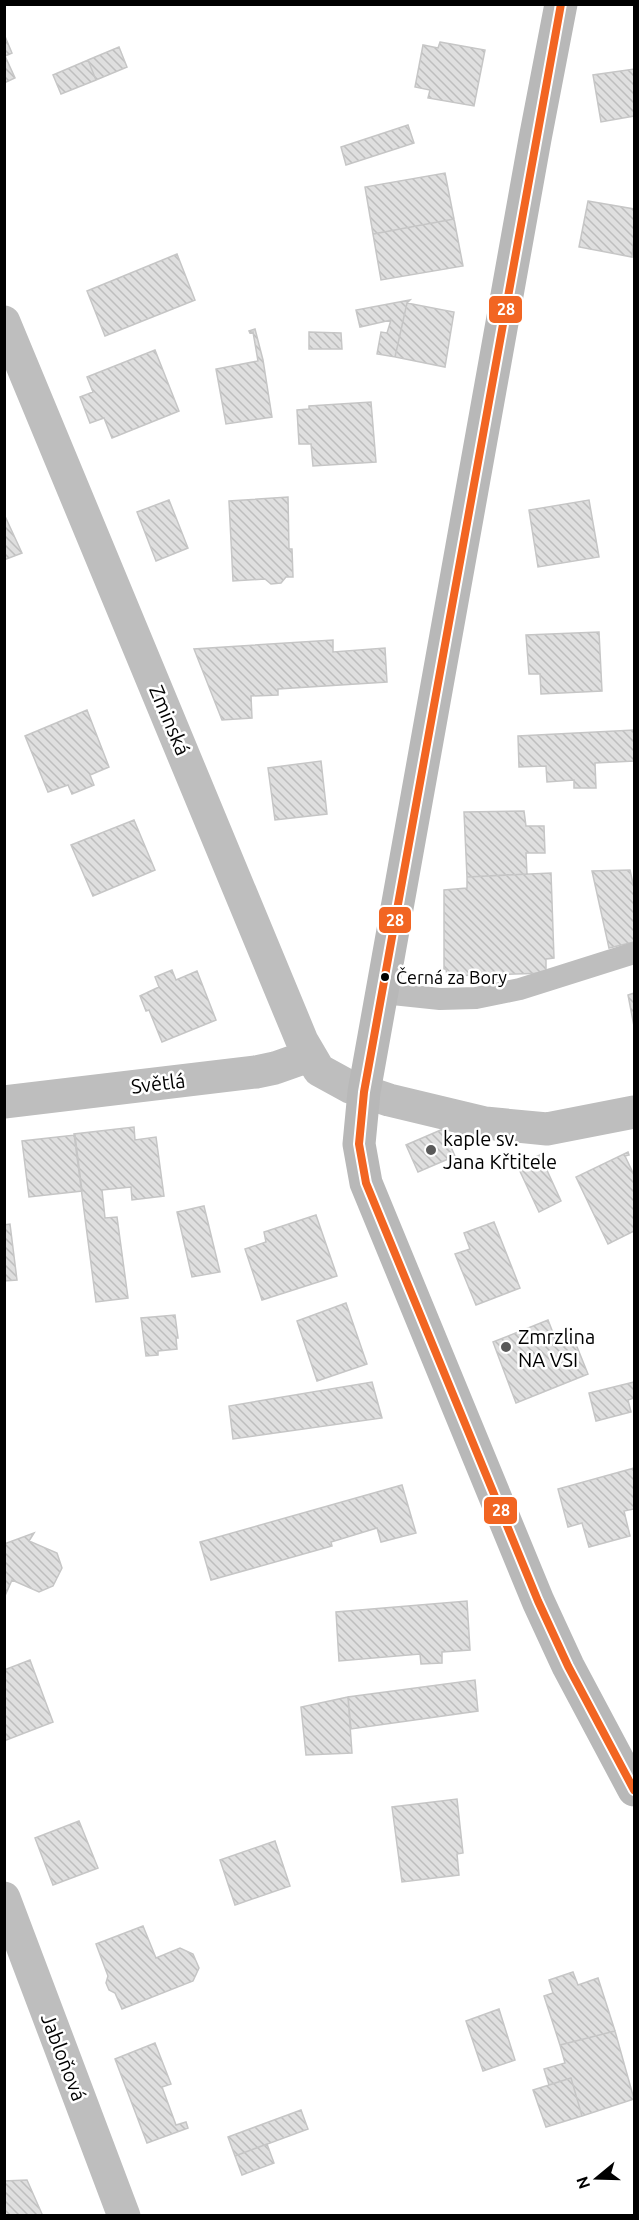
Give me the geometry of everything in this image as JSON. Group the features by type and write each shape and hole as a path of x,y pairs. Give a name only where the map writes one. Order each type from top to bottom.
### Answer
{"main road":[{"path":"561,4 364,1092 359,1144 366,1183 538,1601 568,1666 634,1790"}],"street":[{"name":"Zminská","path":"4,322 309,1056 319,1070 335,1080 389,1100 485,1123 530,1128 562,1127 634,1112"},
{"name":"Světlá","path":"4,1102 256,1072 309,1056"},
{"name":"Jabloňová","path":"4,1898 124,2216"}],"lane":[{"path":"383,993 440,999 486,996 520,989 634,952"}],"building":[{"path":"4,34 12,53 5,56 15,78 4,83"},
{"path":"440,42 485,50 474,106 428,98 430,90 415,87 423,45 438,48"},
{"path":"119,47 127,67 96,80 88,60"},
{"path":"88,60 96,80 61,94 53,75"},
{"path":"634,69 634,116 601,122 593,75"},
{"path":"408,125 414,143 346,165 341,147"},
{"path":"445,173 454,219 373,234 365,187"},
{"path":"588,201 634,209 632,257 579,247"},
{"path":"454,219 463,266 381,280 373,234"},
{"path":"177,254 195,300 105,336 87,291"},
{"path":"410,300 407,303 395,357 377,354 381,332 387,333 391,320 360,327 356,310"},
{"path":"407,303 454,312 445,367 395,357"},
{"path":"255,329 263,360 272,417 226,424 216,369 258,361 253,332 249,331"},
{"path":"309,332 341,333 342,349 309,349"},
{"path":"155,350 179,411 112,438 104,418 90,423 80,397 93,392 87,377"},
{"path":"371,402 376,462 313,466 311,444 299,444 297,410 309,409 309,406"},
{"path":"288,497 289,549 292,549 293,577 286,577 281,583 271,584 265,579 233,581 229,501"},
{"path":"169,500 188,548 156,561 137,512"},
{"path":"589,500 599,557 538,567 529,510"},
{"path":"4,514 22,553 4,560"},
{"path":"599,632 602,691 541,694 540,674 529,674 526,635"},
{"path":"333,640 333,652 385,648 387,682 278,689 278,695 251,696 252,718 222,720 194,649"},
{"path":"87,710 109,767 90,775 94,785 72,794 68,785 48,792 25,736"},
{"path":"634,730 634,761 595,763 596,788 574,788 574,780 547,782 546,766 519,767 518,736"},
{"path":"321,761 327,814 275,820 268,768"},
{"path":"524,811 526,826 544,826 545,853 526,853 527,874 467,877 464,812"},
{"path":"134,820 155,870 93,896 71,845"},
{"path":"630,870 634,888 634,942 609,948 592,871"},
{"path":"551,873 554,958 546,959 546,973 447,976 446,969 444,969 444,890 467,888 467,877"},
{"path":"172,970 176,980 197,971 216,1020 162,1042 149,1010 146,1011 140,996 159,987 155,977"},
{"path":"634,993 634,1026 628,995"},
{"path":"134,1127 135,1140 156,1137 164,1196 132,1200 131,1187 102,1190 105,1218 117,1217 128,1298 96,1302 74,1134"},
{"name":"kaple sv. Jana Křtitele","path":"443,1129 455,1156 418,1172 406,1145"},
{"path":"75,1135 82,1191 29,1197 22,1141"},
{"path":"628,1152 629,1155 625,1156 634,1175 634,1231 608,1244 576,1177"},
{"path":"540,1155 561,1201 539,1212 517,1165"},
{"path":"204,1206 220,1272 192,1277 177,1212"},
{"path":"316,1215 337,1276 262,1300 245,1249 266,1242 264,1232"},
{"path":"494,1222 520,1288 476,1305 455,1254 470,1249 464,1233"},
{"path":"10,1224 17,1280 4,1281 4,1225"},
{"path":"346,1303 367,1364 317,1381 297,1321"},
{"path":"175,1315 177,1349 158,1351 158,1355 146,1356 141,1318"},
{"path":"548,1320 557,1343 573,1337 588,1374 516,1403 493,1342"},
{"path":"372,1382 382,1418 233,1439 229,1406"},
{"path":"634,1382 634,1398 628,1400 631,1412 596,1421 589,1393"},
{"path":"634,1468 634,1509 624,1511 630,1536 589,1547 582,1523 568,1527 558,1489"},
{"path":"402,1485 416,1533 381,1542 377,1528 331,1542 332,1546 211,1580 200,1542"},
{"path":"34,1533 29,1541 57,1553 62,1568 53,1586 39,1592 12,1580 4,1598 4,1544"},
{"path":"467,1601 470,1650 442,1652 442,1663 421,1664 420,1654 339,1661 336,1612"},
{"path":"30,1660 53,1722 4,1741 4,1670"},
{"path":"475,1680 478,1711 351,1729 348,1697"},
{"path":"348,1697 352,1753 306,1755 301,1707"},
{"path":"457,1799 463,1853 457,1854 459,1875 402,1882 392,1807"},
{"path":"79,1821 98,1868 53,1885 35,1838"},
{"path":"275,1841 290,1886 235,1905 220,1860"},
{"path":"143,1926 156,1958 180,1948 193,1954 199,1968 193,1981 122,2009 115,1993 109,1990 106,1983 108,1976 96,1944"},
{"path":"573,1972 578,1985 598,1978 615,2031 560,2045 544,1996 553,1993 549,1980"},
{"path":"499,2009 515,2060 483,2071 466,2021"},
{"path":"615,2031 634,2099 582,2116 571,2078 549,2085 544,2069 565,2063 560,2045"},
{"path":"155,2043 171,2084 162,2087 176,2125 186,2122 188,2128 147,2143 115,2059"},
{"path":"571,2078 582,2116 546,2127 533,2090"},
{"path":"301,2110 308,2129 235,2156 228,2137"},
{"path":"267,2144 274,2163 242,2175 235,2156"},
{"path":"27,2180 42,2214 4,2216 4,2181"}],"transit line":[{"name":"28","path":"561,4 364,1092 359,1144 366,1183 538,1601 568,1666 634,1790"}],"place":[{"name":"Černá za Bory","path":"385,977"},
{"name":"kaple sv. Jana Křtitele","path":"431,1150"},
{"name":"Zmrzlina NA VSI","path":"506,1347"}]}
